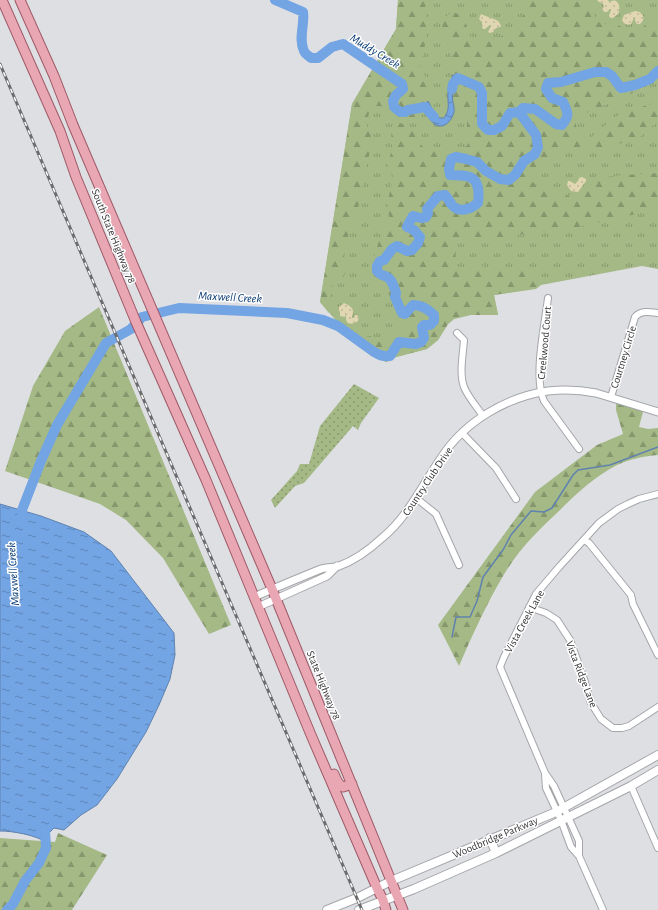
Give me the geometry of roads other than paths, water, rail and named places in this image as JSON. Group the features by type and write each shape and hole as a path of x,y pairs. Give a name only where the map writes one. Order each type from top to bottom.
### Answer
{"main road":[{"name":"South State Highway 78","path":"2,0 60,131 76,177 152,359 206,480 254,597"},
{"name":"South State Highway 78","path":"20,0 54,76 73,125 221,470"},
{"name":"State Highway 78","path":"221,470 272,589 403,910"},
{"path":"254,597 386,910"},
{"path":"311,735 320,743 340,786 343,787 352,784"},
{"name":"Woodbridge Parkway","path":"327,910 490,838 560,810 658,755"},
{"name":"Woodbridge Parkway","path":"359,910 414,889 496,853 631,786 658,770"},
{"path":"490,838 496,853"}],"street":[{"name":"Creekwood Court","path":"548,298 541,350 541,392 544,401 579,450"},
{"name":"Courtney Circle","path":"610,398 635,317 638,313 643,312 658,313"},
{"path":"457,333 464,340 462,379 465,388 483,416"},
{"name":"Country Club Drive","path":"254,597 324,568 338,566 359,557 383,538 400,521 416,498 441,456 452,443 483,416 513,400 541,392 564,390 581,391 596,393 658,412"},
{"path":"462,433 496,468 516,499"},
{"name":"Vista Creek Lane","path":"565,819 560,810 554,786 545,772 500,666 536,594 584,540 600,523 618,509 639,499 658,494"},
{"path":"416,498 436,514 459,565"},
{"path":"584,540 589,543 631,595 658,655"},
{"name":"Country Club Drive","path":"258,607 327,576 338,566"},
{"path":"311,573 314,582"},
{"name":"Vista Ridge Lane","path":"529,607 546,613 557,620 570,640 584,676 591,703 601,719 613,728 622,728 629,726 658,708"},
{"path":"631,786 658,848"},
{"path":"565,819 571,847 579,856 604,910"},
{"path":"565,819 579,841 579,856"}],"water":[{"path":"453,75 458,78 453,91 454,112 448,123 439,126 431,120 424,110 428,101 435,114 439,118 444,118 447,112 448,92"},
{"path":"0,504 41,516 84,532 111,551 174,633 175,655 170,679 146,732 117,779 97,805 81,815 64,830 54,828 48,834 46,842 36,837 24,834 0,831"}],"waterway":[{"name":"Muddy Creek","path":"275,0 303,12 302,46 305,53 311,58 318,58 332,47 343,44 402,84 403,89 396,95 393,101 394,107 400,112 425,107 434,117"},
{"name":"Muddy Creek","path":"452,89 453,84 458,78 479,87 482,93 482,124 488,130 494,130 502,126 510,113 519,112 523,108 535,109 556,124 562,125 566,119 567,111 563,102 552,98 546,89 548,83 561,82 595,72 606,72 612,76 621,88 635,85 650,79 658,71"},
{"name":"Maxwell Creek","path":"23,523 22,510 57,425 106,343 131,329 142,317 179,308 287,313 323,320 338,326 374,352 385,356 390,356 399,342 416,344 421,342 424,338 422,327 424,325 430,325 434,321 434,315 424,308 416,305 413,305 405,314 402,313 395,297 396,293 392,283 387,277 381,275 377,271 377,266 380,261 384,260 392,249 397,246 407,251 412,250 418,243 420,237 414,230 407,227 413,216 421,218 426,217 428,213 427,209 438,196 445,195 453,206 462,210 472,207 478,203 479,196 476,182 470,177 450,175 449,169 451,159 456,157 477,162 486,171 500,179 509,180 515,175 524,161 535,154 538,147 536,135 519,112"},
{"path":"452,637 456,617 470,617 477,601 483,577 503,550 511,535 531,511 544,512 552,508 573,475 578,470 610,465 658,447"},
{"name":"Maxwell Creek","path":"7,910 13,904 25,881 39,863 46,848 45,830"}],"railway":[{"path":"0,64 362,910"}]}
